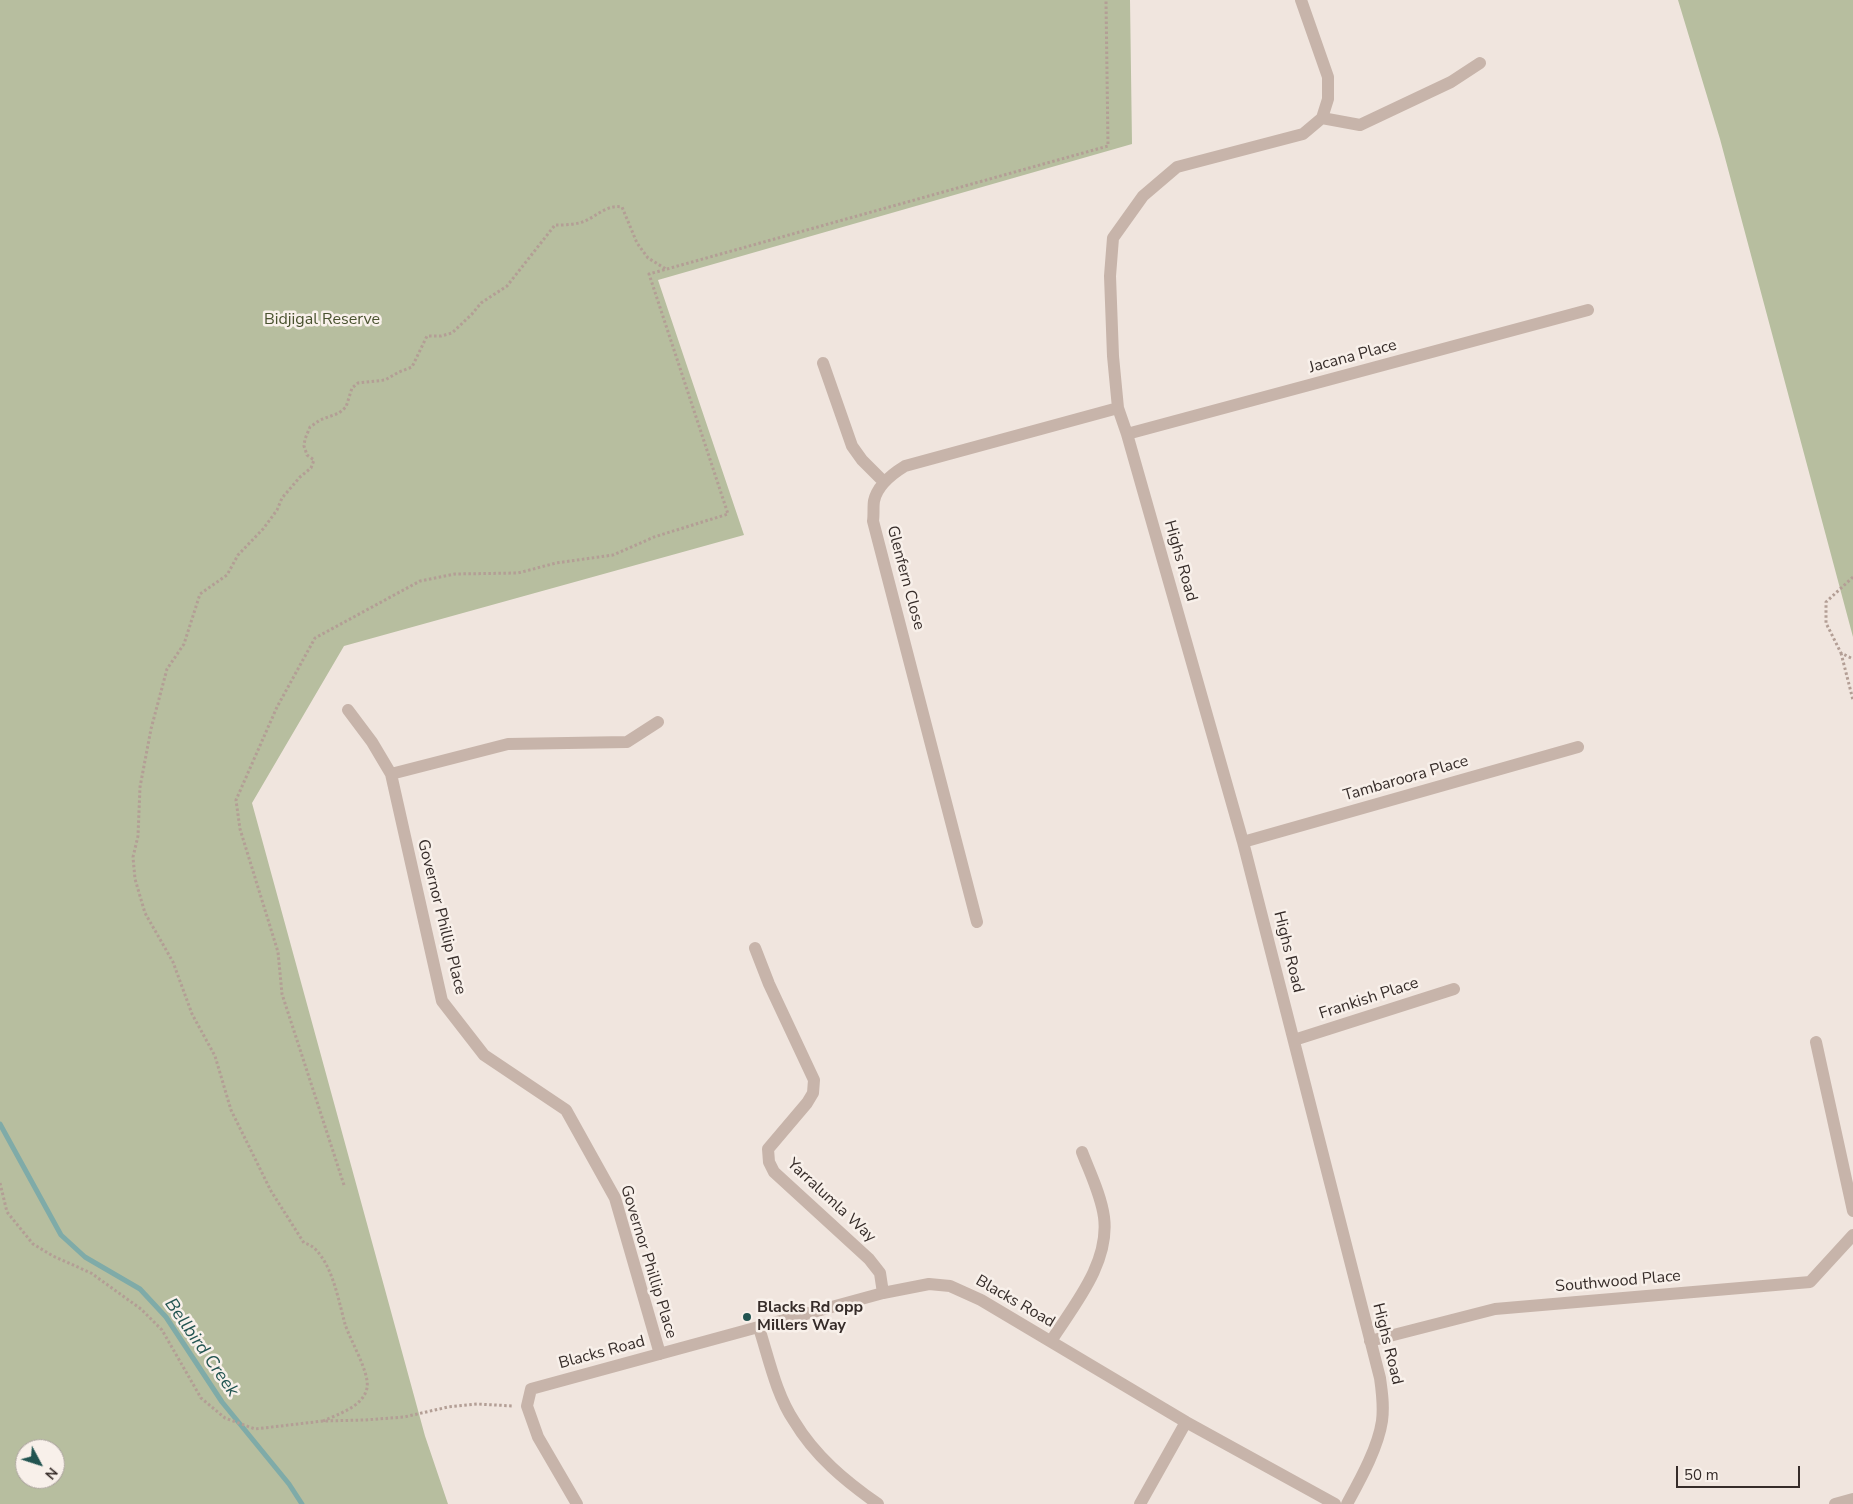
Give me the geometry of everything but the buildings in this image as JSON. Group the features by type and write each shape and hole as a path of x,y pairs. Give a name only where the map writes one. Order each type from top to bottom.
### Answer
{"street":[{"path":"1301,0 1328,76 1328,98 1322,118 1360,125 1451,82 1480,63"},
{"name":"Highs Road","path":"1322,118 1303,134 1177,167 1144,196 1113,238 1110,276 1118,408 1243,842 1381,1385 1383,1399 1382,1421 1377,1440 1348,1504"},
{"name":"Jacana Place","path":"1127,434 1588,310"},
{"path":"823,364 852,446 862,460 884,482"},
{"name":"Glenfern Close","path":"977,922 874,521 874,500 884,482 905,466 1118,408"},
{"name":"Governor Phillip Place","path":"348,710 372,742 390,774 442,1001 484,1055 566,1110 615,1198 660,1354"},
{"path":"390,774 508,744 627,742 658,722"},
{"name":"Tambaroora Place","path":"1243,842 1578,747"},
{"name":"Yarralumla Way","path":"755,948 769,984 814,1080 813,1092 807,1103 768,1150 769,1162 774,1172 869,1259 880,1273 883,1293"},
{"name":"Frankish Place","path":"1294,1040 1454,990"},
{"path":"1816,1042 1853,1211"},
{"path":"1051,1341 1101,1257 1105,1238 1104,1216 1096,1188 1082,1152"},
{"name":"Southwood Place","path":"1370,1341 1495,1309 1810,1282 1853,1236"},
{"name":"Blacks Road","path":"527,1406 531,1389 883,1293 930,1284 950,1286 982,1300 1186,1422 1335,1504"},
{"path":"759,1328 778,1387 793,1420 817,1453 847,1482 878,1504"},
{"path":"527,1406 538,1437 576,1504"},
{"path":"1140,1504 1186,1422"},
{"path":"1835,1504 1853,1499"}],"path":[{"path":"344,1185 282,994 278,952 240,829 236,800 277,707 315,638 420,581 455,574 518,573 556,563 613,555 654,537 728,514 649,274 1108,146 1106,0"},
{"path":"323,1421 363,1399 368,1386 363,1367 346,1325 337,1292 322,1257 311,1244 304,1243 271,1191 231,1110 215,1056 192,1014 173,962 146,913 135,879 133,857 138,836 140,787 151,729 167,669 184,644 200,594 227,575 238,555 263,529 277,510 282,498 290,487 311,468 314,460 307,455 304,446 310,427 320,420 340,413 346,407 352,388 358,383 385,380 412,367 427,336 441,336 452,333 481,303 507,286 555,226 577,224 592,218 608,207 622,207 637,243 648,258 666,269"},
{"path":"1853,577 1826,602 1826,623 1841,653 1853,700"},
{"path":"1841,653 1853,659"},
{"path":"0,1183 7,1212 33,1244 54,1256 92,1273 141,1309 162,1330 201,1398 226,1418 255,1429 323,1421 404,1417 448,1407 477,1404 527,1406"}],"green space":[{"name":"Bidjigal Reserve","path":"0,0 1130,0 1132,144 658,280 744,535 344,646 252,803 425,1436 448,1504 0,1504"},
{"path":"1678,0 1853,0 1853,637 1720,139"}],"waterway":[{"name":"Bellbird Creek","path":"0,1124 61,1235 85,1257 140,1289 166,1317 222,1402 289,1484 302,1504"}],"place":[{"name":"Blacks Rd opp Millers Way","path":"747,1317"}]}
